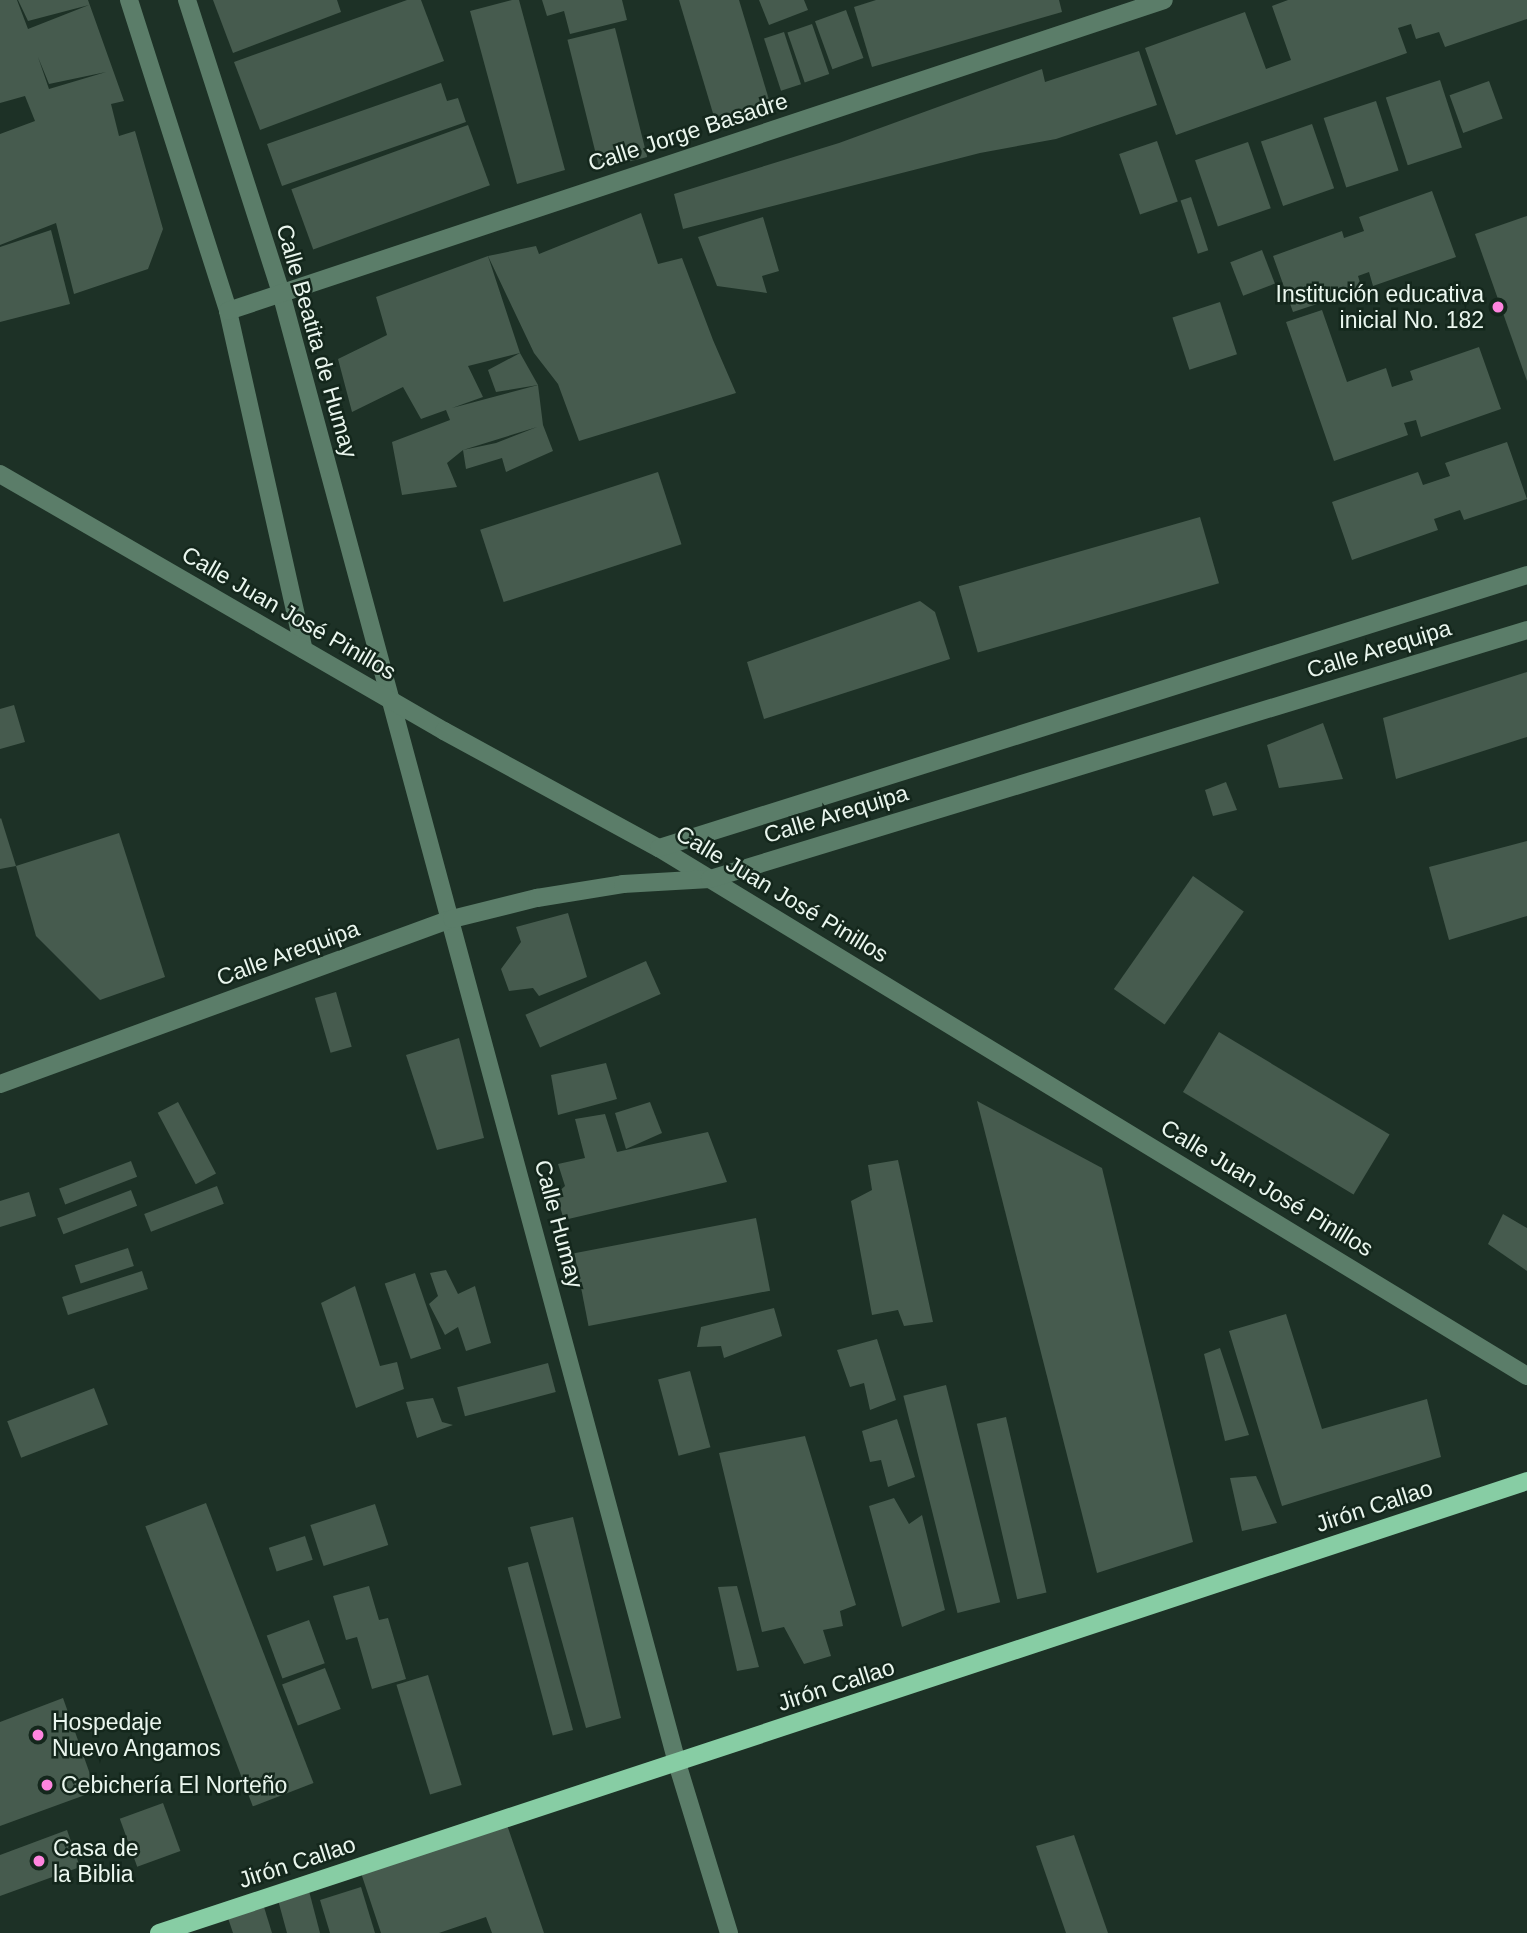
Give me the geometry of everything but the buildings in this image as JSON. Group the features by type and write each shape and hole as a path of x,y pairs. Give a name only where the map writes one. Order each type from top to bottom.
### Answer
{"main road":[{"name":"Jirón Callao","path":"159,1933 1527,1481"}],"street":[{"path":"129,0 229,310 304,650"},
{"name":"Calle Beatita de Humay","path":"187,0 281,293 389,699"},
{"name":"Calle Jorge Basadre","path":"229,310 1107,9 1154,2"},
{"name":"Calle Juan José Pinillos","path":"0,474 389,699 710,878 1527,1376"},
{"name":"Calle Arequipa","path":"659,848 1527,575"},
{"name":"Calle Arequipa","path":"0,1084 452,919 537,898 623,884 710,878 1527,630"},
{"name":"Calle Humay","path":"389,699 452,919 677,1763 729,1933"}],"place":[{"name":"Institución educativa inicial No. 182","path":"1498,307"},
{"name":"Hospedaje Nuevo Angamos","path":"38,1735"},
{"name":"Cebichería El Norteño","path":"47,1785"},
{"name":"Casa de la Biblia","path":"39,1861"}]}
